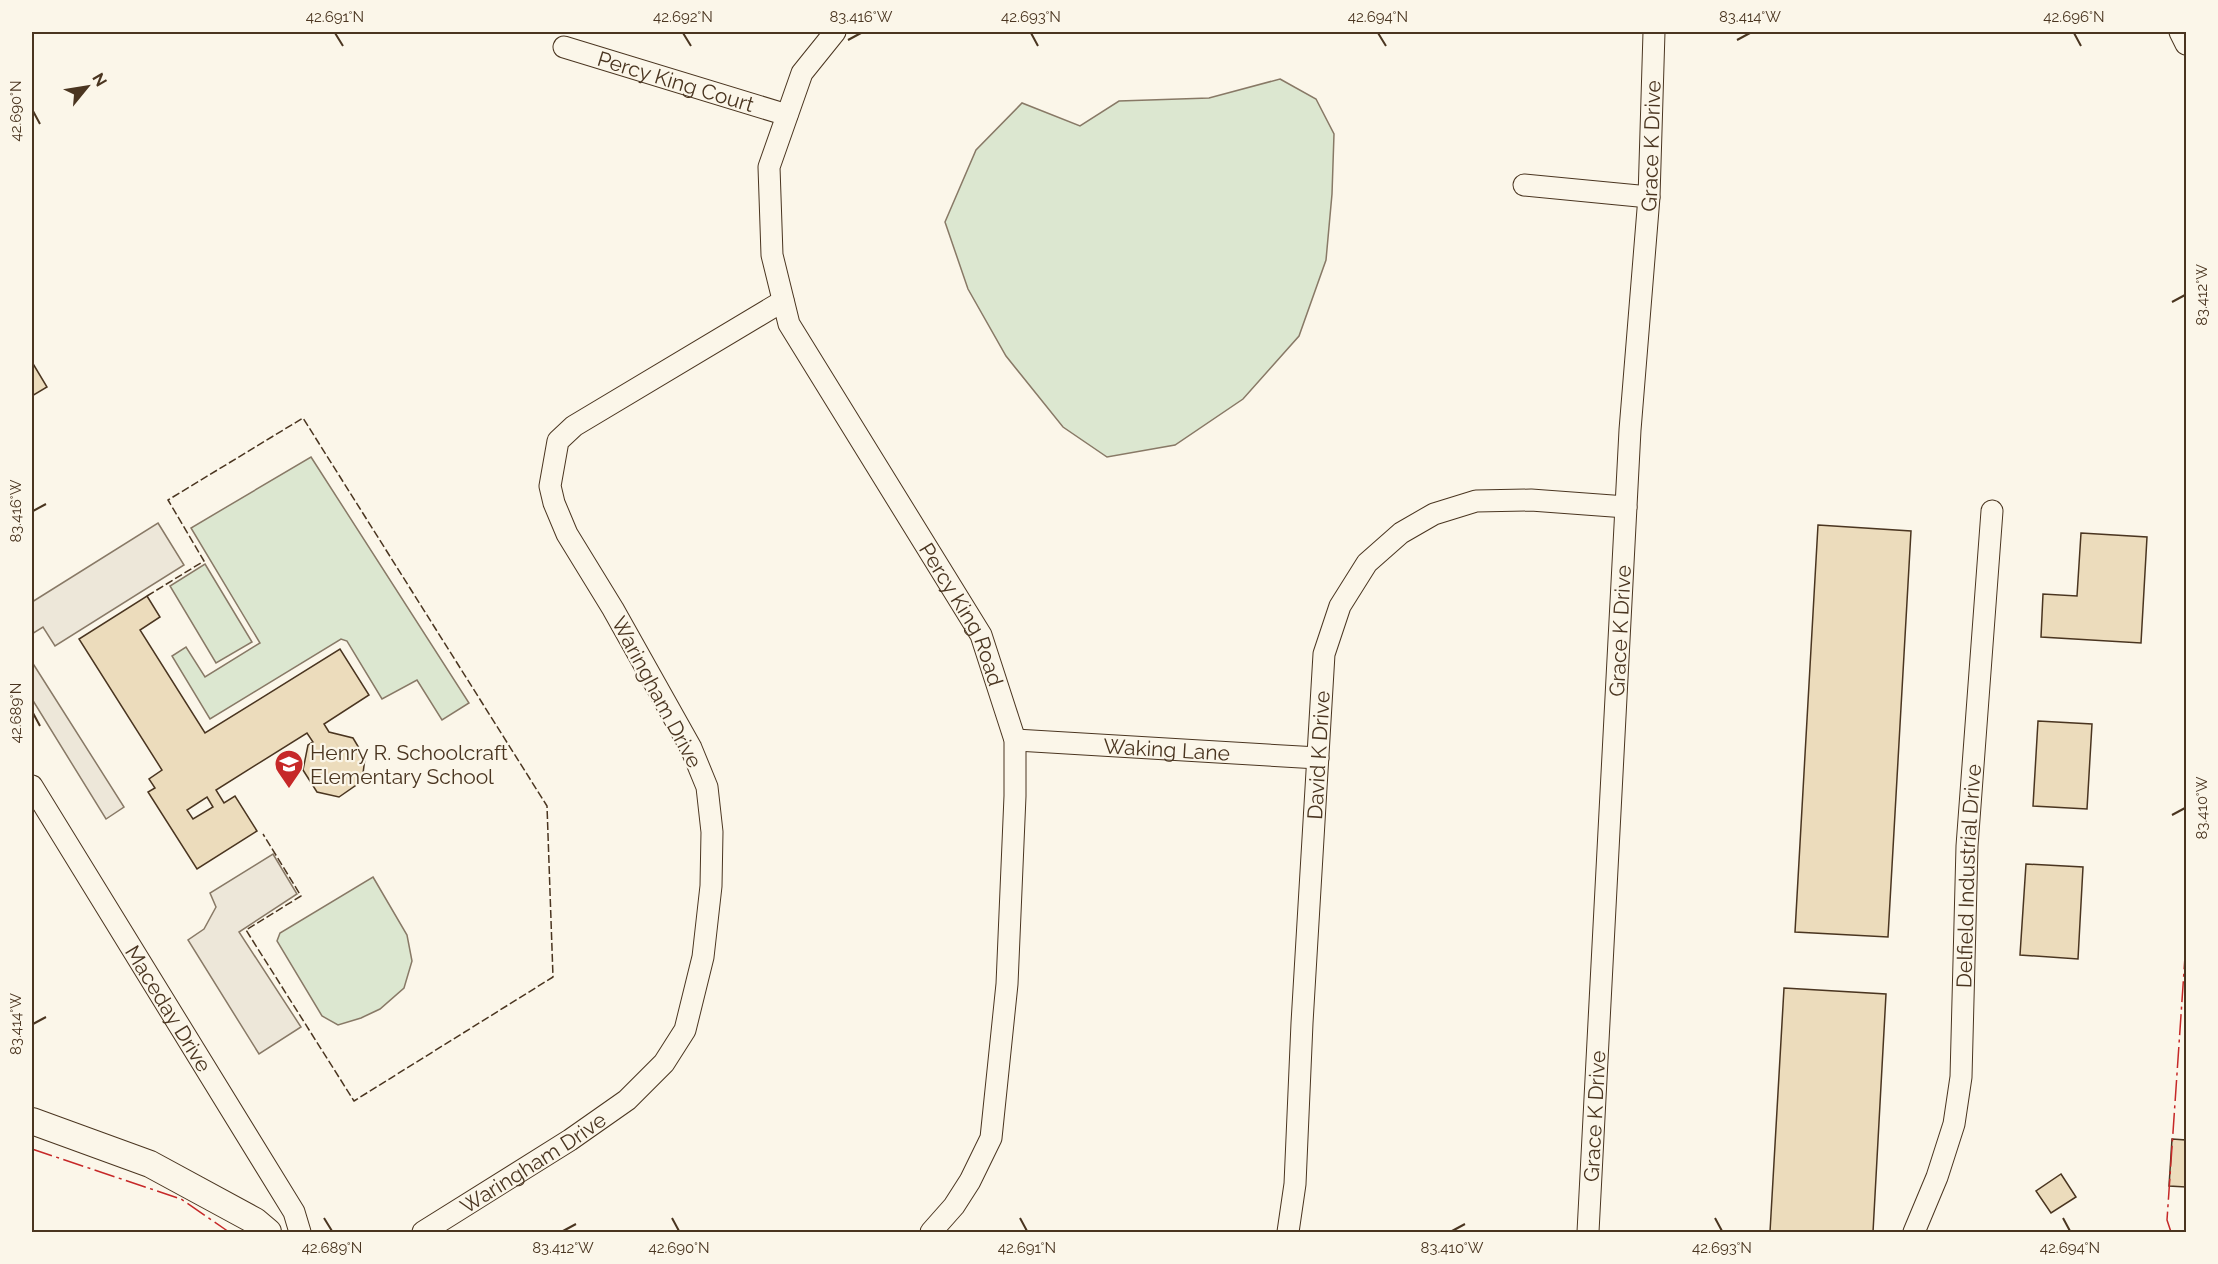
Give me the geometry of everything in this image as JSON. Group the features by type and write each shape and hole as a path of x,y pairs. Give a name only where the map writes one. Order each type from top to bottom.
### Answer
{"main road":[{"path":"32,1121 150,1164 255,1221 268,1233"}],"street":[{"name":"Percy King Road","path":"835,32 802,74 769,167 772,255 783,301 789,324 981,634 1015,740 1015,796 1007,984 991,1138 965,1190 931,1233"},
{"name":"Grace K Drive","path":"1588,1233 1630,430 1649,197 1654,32"},
{"path":"2180,32 2187,44"},
{"name":"Percy King Court","path":"564,47 787,115"},
{"path":"1524,184 1649,197"},
{"name":"Waringham Drive","path":"423,1233 570,1140 627,1100 664,1063 685,1030 704,957 711,886 712,832 707,787 691,748 613,609 567,534 554,503 550,486 558,441 574,426 783,301"},
{"name":"David K Drive","path":"1288,1233 1295,1184 1302,1023 1324,654 1340,606 1368,563 1401,533 1434,514 1476,501 1531,500 1626,507"},
{"name":"Delfield Industrial Drive","path":"1914,1233 1937,1177 1954,1124 1961,1077 1967,846 1992,511"},
{"name":"Waking Lane","path":"1015,740 1318,758"},
{"name":"Maceday Drive","path":"32,786 294,1212 300,1233"}],"green space":[{"path":"1280,79 1316,99 1334,134 1332,194 1326,260 1299,336 1243,399 1175,445 1107,457 1063,427 1006,356 968,289 945,222 976,150 1022,103 1080,126 1119,101 1209,98"},
{"path":"311,457 469,703 442,720 417,680 382,699 347,641 341,639 210,719 172,656 186,647 205,677 260,643 191,528"},
{"path":"205,564 252,642 216,663 170,586"},
{"path":"373,877 407,935 412,961 404,988 380,1009 338,1025 322,1016 277,941 280,933"}],"shaded area":[{"path":"158,523 184,565 55,646 43,627 32,634 32,602"},
{"path":"32,662 124,807 106,819 32,699"},
{"path":"273,854 297,894 239,932 301,1027 259,1054 188,940 204,929 216,907 210,893"}],"building":[{"path":"32,362 47,387 32,396"},
{"path":"1818,525 1911,531 1888,937 1795,932"},
{"path":"2081,533 2147,537 2141,643 2041,637 2043,594 2077,596"},
{"path":"147,596 160,617 140,630 205,733 340,649 369,695 324,724 329,732 353,738 365,758 362,781 339,797 317,792 303,770 308,745 313,742 307,733 216,790 224,803 235,796 257,831 197,869 148,792 155,788 149,779 162,770 79,639","holes":["207,797 213,807 193,819 187,810"]},
{"path":"2038,721 2092,724 2087,809 2033,806"},
{"path":"2026,864 2083,867 2078,959 2020,955"},
{"path":"1784,988 1886,994 1873,1232 1770,1232"},
{"path":"2172,1139 2186,1140 2186,1187 2169,1186"},
{"path":"2061,1174 2076,1197 2051,1213 2036,1191"}],"fence":[{"path":"147,596 204,561 168,500 303,418 547,806 553,977 354,1101 246,930 301,896 263,834"}],"power":[{"path":"2171,1232 2167,1220 2186,942"},
{"path":"32,1149 181,1199 229,1232"}],"place":[{"name":"Henry R. Schoolcraft Elementary School","path":"289,790"}]}
